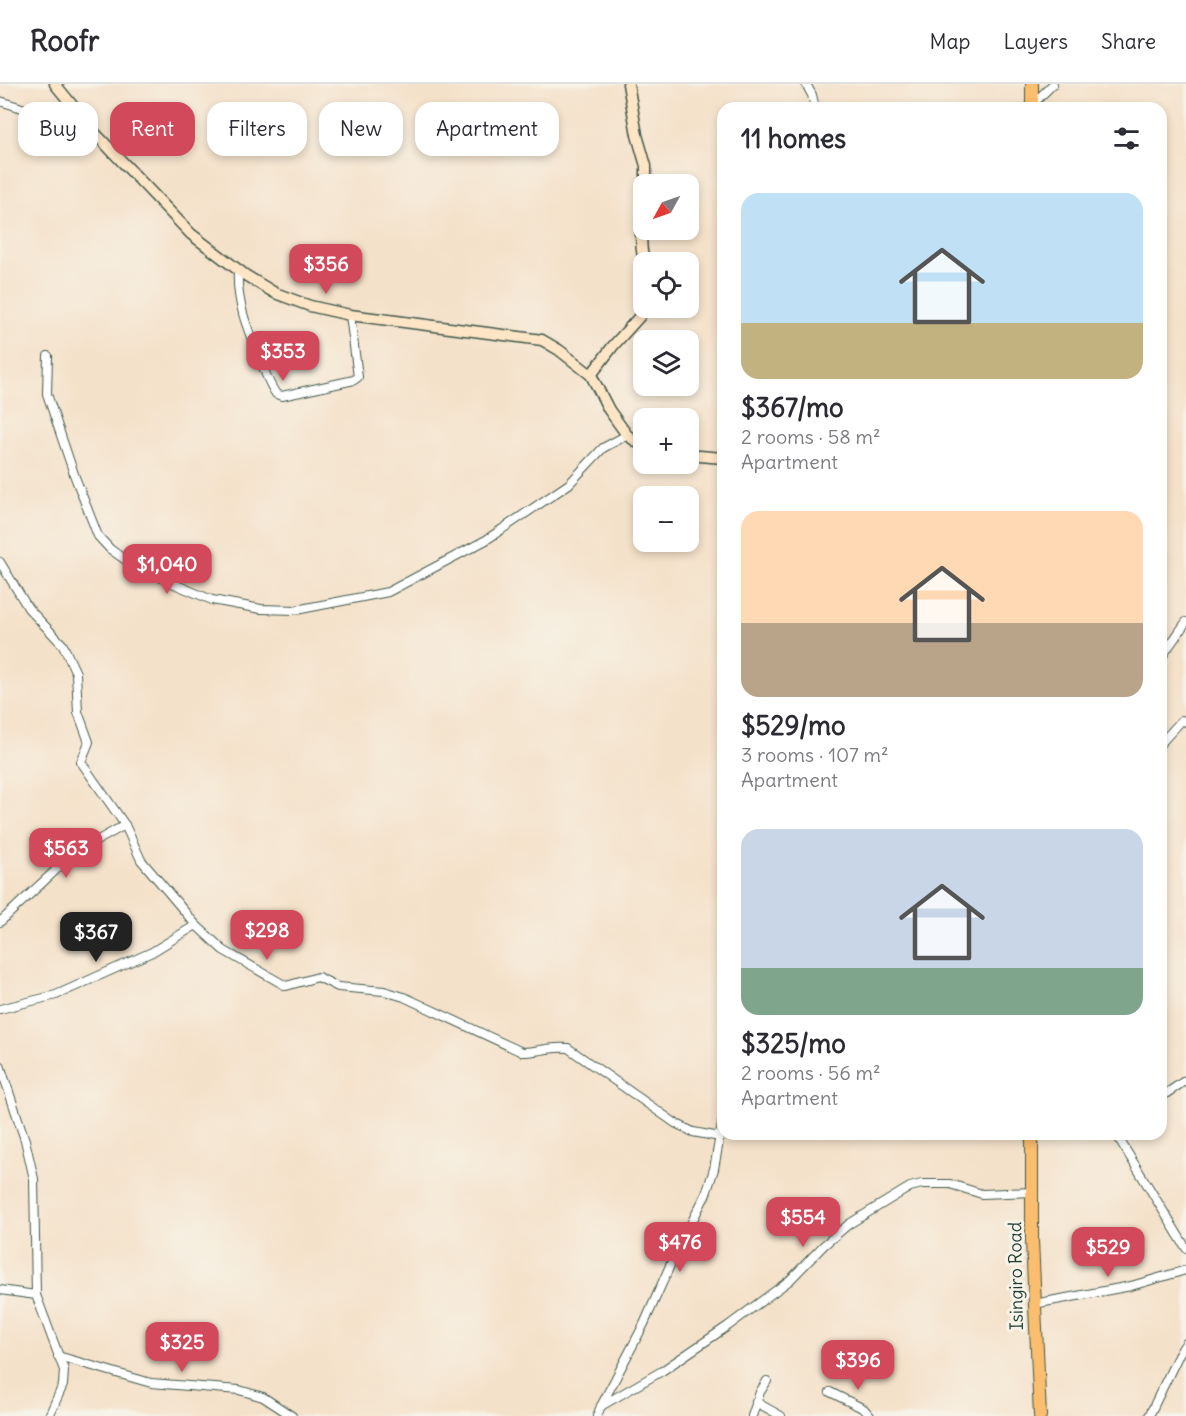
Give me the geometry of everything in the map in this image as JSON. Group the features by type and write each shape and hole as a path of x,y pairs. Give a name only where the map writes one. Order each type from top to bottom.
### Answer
{"main road":[{"path":"1032,84 1033,102"},
{"name":"Isingiro Road","path":"1032,1140 1032,1240 1040,1416"}],"street":[{"path":"54,84 69,102"},
{"path":"628,84 646,174"},
{"path":"806,84 813,102"},
{"path":"1037,102 1053,84"},
{"path":"0,101 18,107"},
{"path":"98,136 191,234 238,270 275,293 309,306 350,315 542,340 591,375 609,410 627,435 633,439"},
{"path":"238,270 239,302 247,328 276,394 282,396 292,394 354,380 358,377 350,315"},
{"path":"591,375 613,345 638,318"},
{"path":"48,356 47,394 98,536 110,549 131,564 179,586 212,600 261,609 296,610 388,592 486,540 569,484 603,448 627,435"},
{"path":"699,456 717,457"},
{"path":"0,562 28,608 63,645 76,673 78,712 89,742 81,762 125,825 141,860 196,925 223,950 286,986 318,977 338,987 384,991 404,997 522,1052 534,1052 553,1046 568,1048 675,1124 693,1132 717,1136"},
{"path":"1167,649 1186,622"},
{"path":"1167,736 1182,720 1186,722"},
{"path":"0,922 73,854 125,825"},
{"path":"0,1009 56,995 152,952 196,925"},
{"path":"0,1065 25,1140 34,1179 36,1295 64,1370 63,1385 49,1416"},
{"path":"1167,1093 1186,1080"},
{"path":"597,1416 706,1194 719,1140"},
{"path":"1120,1140 1186,1248"},
{"path":"601,1406 662,1371 728,1326 790,1280 824,1245 849,1224 910,1187 922,1184 950,1185 982,1194 1033,1192"},
{"path":"1034,1304 1131,1286 1186,1270"},
{"path":"0,1290 36,1295"},
{"path":"1149,1416 1186,1343"},
{"path":"58,1356 151,1383 238,1390 263,1397 292,1416"},
{"path":"752,1416 756,1402 767,1381"},
{"path":"830,1392 864,1409 870,1416"},
{"path":"756,1402 781,1416"}]}
